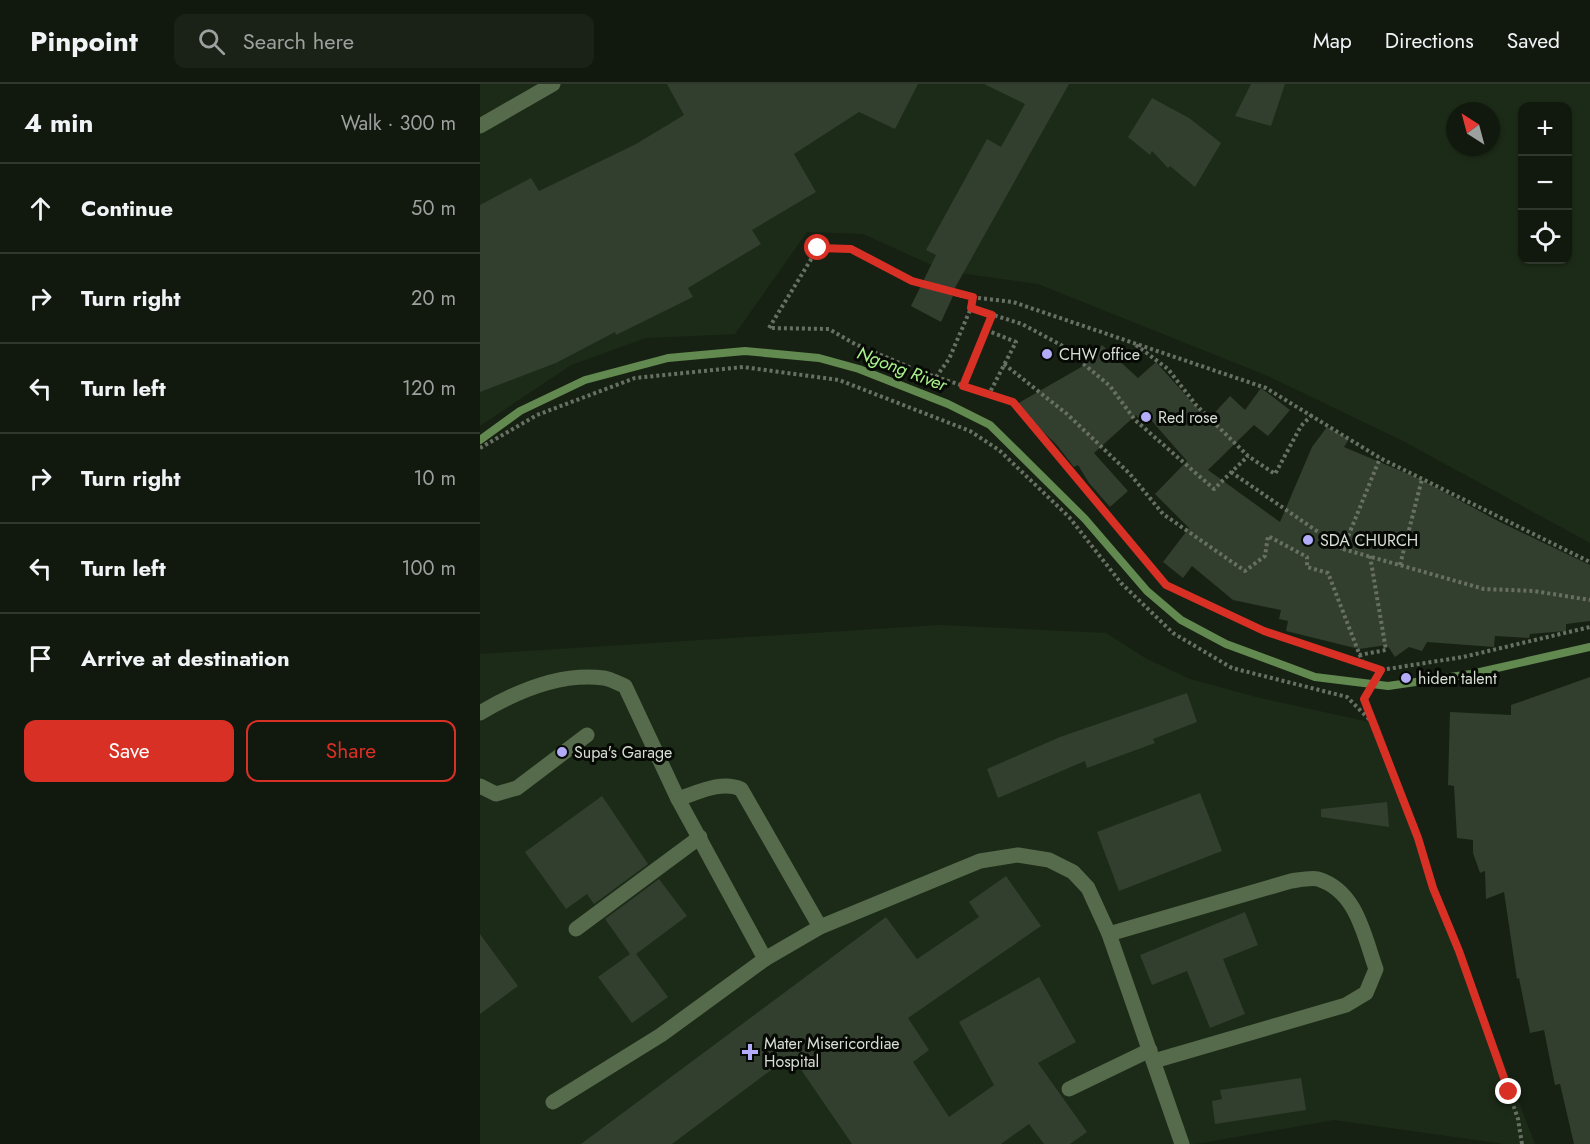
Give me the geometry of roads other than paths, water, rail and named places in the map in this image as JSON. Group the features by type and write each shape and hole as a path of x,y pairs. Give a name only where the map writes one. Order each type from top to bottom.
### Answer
{"street":[{"path":"480,126 553,84"},
{"path":"480,713 508,696 571,679 605,678 625,686 678,800 765,959"},
{"path":"480,786 496,794 517,788 587,735"},
{"path":"678,800 712,788 732,785 741,789 820,927"},
{"path":"576,929 700,837"},
{"path":"553,1102 661,1035 765,959 820,927 980,861 1018,855 1048,860 1073,872 1088,888 1109,934 1182,1144"},
{"path":"1069,1089 1152,1055 1346,1005 1366,993 1376,969 1354,908 1336,888 1317,878 1291,880 1109,934"}],"waterway":[{"name":"Ngong River","path":"480,440 520,411 585,380 668,358 745,351 819,358 859,369 948,404 990,425 1085,519 1147,591 1181,620 1226,644 1315,677 1388,686 1471,674 1590,647"}],"place":[{"name":"CHW office","path":"1047,354"},
{"name":"Red rose","path":"1146,417"},
{"name":"SDA CHURCH","path":"1308,540"},
{"name":"hiden talent","path":"1406,678"},
{"name":"Supa's Garage","path":"562,752"},
{"name":"Mater Misericordiae Hospital","path":"750,1052"}]}
